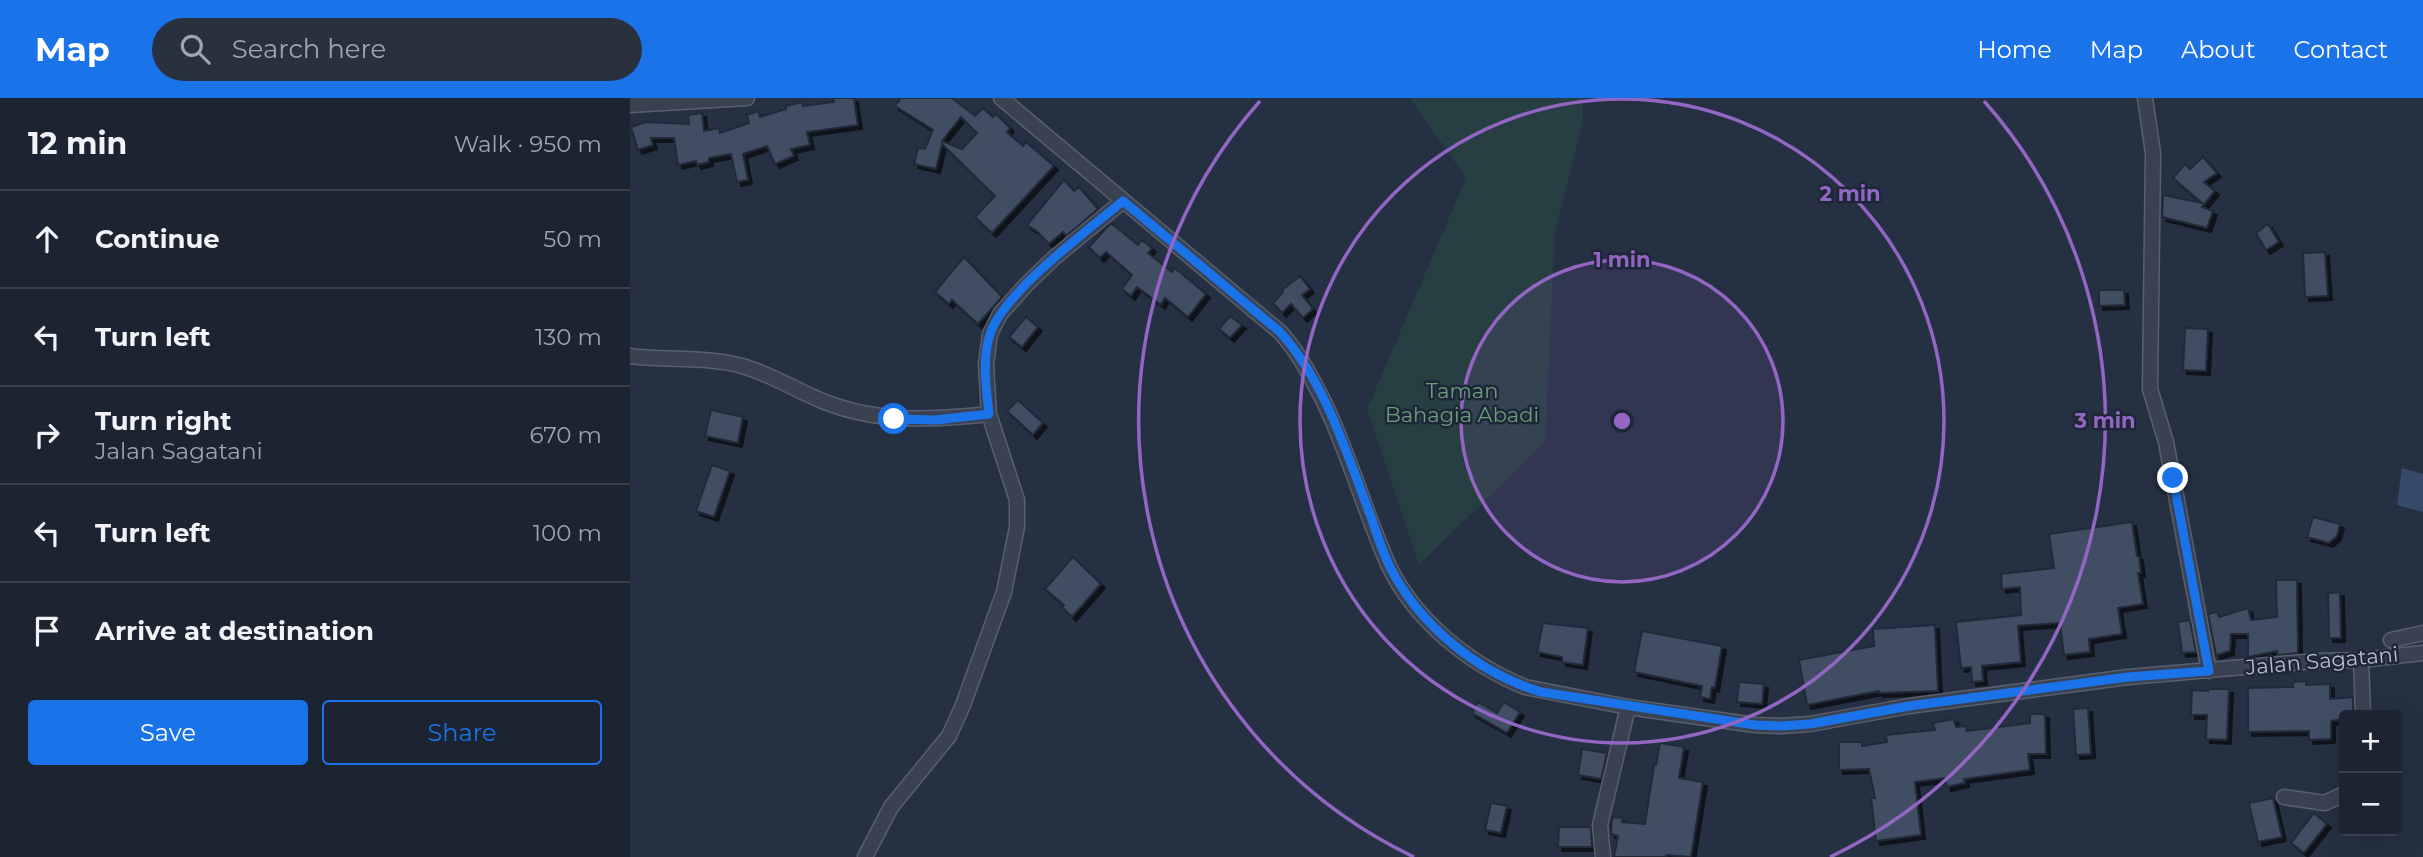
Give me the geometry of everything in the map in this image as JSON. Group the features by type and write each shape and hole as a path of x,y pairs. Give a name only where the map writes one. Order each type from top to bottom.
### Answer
{"street":[{"path":"630,105 747,98"},
{"name":"Jalan Sagatani","path":"1001,98 1280,332 1292,345 1304,362 1336,427 1389,566 1416,606 1440,633 1484,666 1517,684 1541,692 1628,707 1755,725 1791,725 1909,706 2128,677 2423,653"},
{"path":"2145,98 2153,153 2150,389 2166,442 2209,671"},
{"path":"865,857 891,807 949,736 1004,592 1017,527 1017,500 989,414 986,365 990,334 1000,314 1055,257 1123,201"},
{"path":"630,356 740,365 789,383 824,402 859,413 894,419 935,420 989,414"},
{"path":"2391,640 2423,633"},
{"path":"2361,660 2363,710"},
{"path":"1603,857 1601,817 1628,707"},
{"path":"2284,797 2325,803 2339,796"}],"green space":[{"name":"Taman Bahagia Abadi","path":"1410,98 1583,98 1583,121 1555,232 1545,442 1419,565 1367,409 1466,178"}],"water":[{"path":"2402,468 2423,474 2423,512 2397,505"}],"building":[{"path":"833,98 854,98 858,125 807,132 810,145 791,149 794,156 775,164 767,146 743,154 748,180 737,182 731,154 709,158 709,162 697,165 696,161 678,165 674,138 651,138 653,145 638,150 631,127 646,122 689,124 688,115 702,113 704,131 719,128 720,133 749,123 747,115 758,111 760,117 802,102 803,106 834,102"},
{"path":"901,98 952,98 975,116 983,108 993,117 996,114 1010,128 1007,132 1023,146 1026,142 1054,166 992,233 975,217 995,196 942,144 936,169 914,164 918,148 925,149 933,130 895,106","holes":["961,117 977,133 962,149 942,141"]},
{"path":"2203,157 2217,173 2204,182 2215,191 2202,207 2213,211 2207,228 2162,217 2163,195 2202,203 2173,178 2185,164 2190,169"},
{"path":"1064,180 1074,191 1079,187 1098,209 1066,236 1063,232 1049,244 1027,225"},
{"path":"1111,223 1138,245 1142,240 1152,248 1148,253 1172,272 1174,268 1206,294 1188,317 1165,298 1161,305 1137,287 1131,296 1122,289 1132,275 1106,252 1100,258 1089,247"},
{"path":"2268,224 2279,242 2266,250 2256,233"},
{"path":"2325,252 2328,296 2305,297 2303,253"},
{"path":"964,257 1002,297 978,324 952,300 949,304 935,292"},
{"path":"1300,276 1310,289 1302,295 1313,309 1303,318 1291,304 1282,313 1273,303 1282,290"},
{"path":"2099,290 2124,290 2125,305 2099,306"},
{"path":"1230,316 1242,325 1230,338 1219,329"},
{"path":"1026,317 1038,327 1022,347 1009,337"},
{"path":"2185,328 2208,329 2206,371 2183,370"},
{"path":"1018,400 1043,423 1033,435 1007,411"},
{"path":"711,410 743,417 738,443 705,436"},
{"path":"712,465 730,471 714,517 696,511"},
{"path":"2313,517 2340,524 2337,536 2329,543 2307,537"},
{"path":"2132,522 2139,556 2141,573 2138,573 2143,604 2118,608 2122,634 2089,639 2090,652 2064,655 2060,623 2018,626 2021,662 1982,666 1983,681 1972,682 1971,667 1961,668 1956,622 2021,615 2020,587 2002,589 2001,574 2054,568 2049,534"},
{"path":"1073,557 1101,584 1072,617 1062,607 1064,605 1045,589"},
{"path":"2276,580 2297,580 2298,653 2277,655 2277,651 2248,657 2248,634 2231,634 2230,651 2216,655 2208,614 2217,612 2219,617 2248,608 2251,620 2277,617"},
{"path":"2340,592 2341,638 2329,638 2328,593"},
{"path":"2190,620 2196,652 2182,653 2178,622"},
{"path":"1543,623 1588,628 1583,665 1562,662 1562,657 1537,652"},
{"path":"1935,625 1938,691 1879,691 1807,705 1799,660 1874,646 1873,629"},
{"path":"1642,631 1722,646 1715,688 1712,687 1710,699 1700,697 1702,686 1634,672"},
{"path":"2306,681 2306,685 2330,684 2330,699 2353,697 2353,710 2339,710 2339,720 2331,721 2331,739 2309,740 2309,731 2248,732 2248,688 2293,687 2293,682"},
{"path":"1739,682 1764,684 1762,704 1737,702"},
{"path":"2229,689 2227,740 2206,739 2207,715 2191,715 2192,690"},
{"path":"1478,702 1497,713 1504,702 1520,712 1507,733 1472,713"},
{"path":"2088,708 2091,754 2076,755 2073,709"},
{"path":"2030,714 2045,714 2046,754 2028,754 2030,770 1964,779 1965,783 1947,787 1945,778 1915,782 1921,835 1876,841 1871,798 1875,798 1869,769 1839,770 1839,742 1862,742 1862,746 1887,742 1886,735 1935,730 1933,723 1954,719 1956,727 1966,726 1967,731 2030,723"},
{"path":"1660,743 1684,747 1679,778 1703,782 1691,857 1614,857 1618,836 1611,834 1612,817 1623,818 1622,822 1645,824"},
{"path":"1582,749 1607,753 1601,779 1578,775"},
{"path":"2273,798 2282,837 2258,842 2249,803"},
{"path":"1491,803 1507,806 1501,833 1485,830"},
{"path":"2314,813 2327,824 2304,853 2291,843"},
{"path":"1559,827 1591,827 1592,847 1558,847"}],"route":[{"path":"894,419 935,420 989,414 985,386 986,365 990,334 1000,314 1055,257 1123,201 1280,332 1292,345 1304,362 1336,427 1389,566 1423,616 1459,649 1509,681 1541,692 1755,725 1810,724 1909,706 2128,677 2209,671 2173,478"}]}
